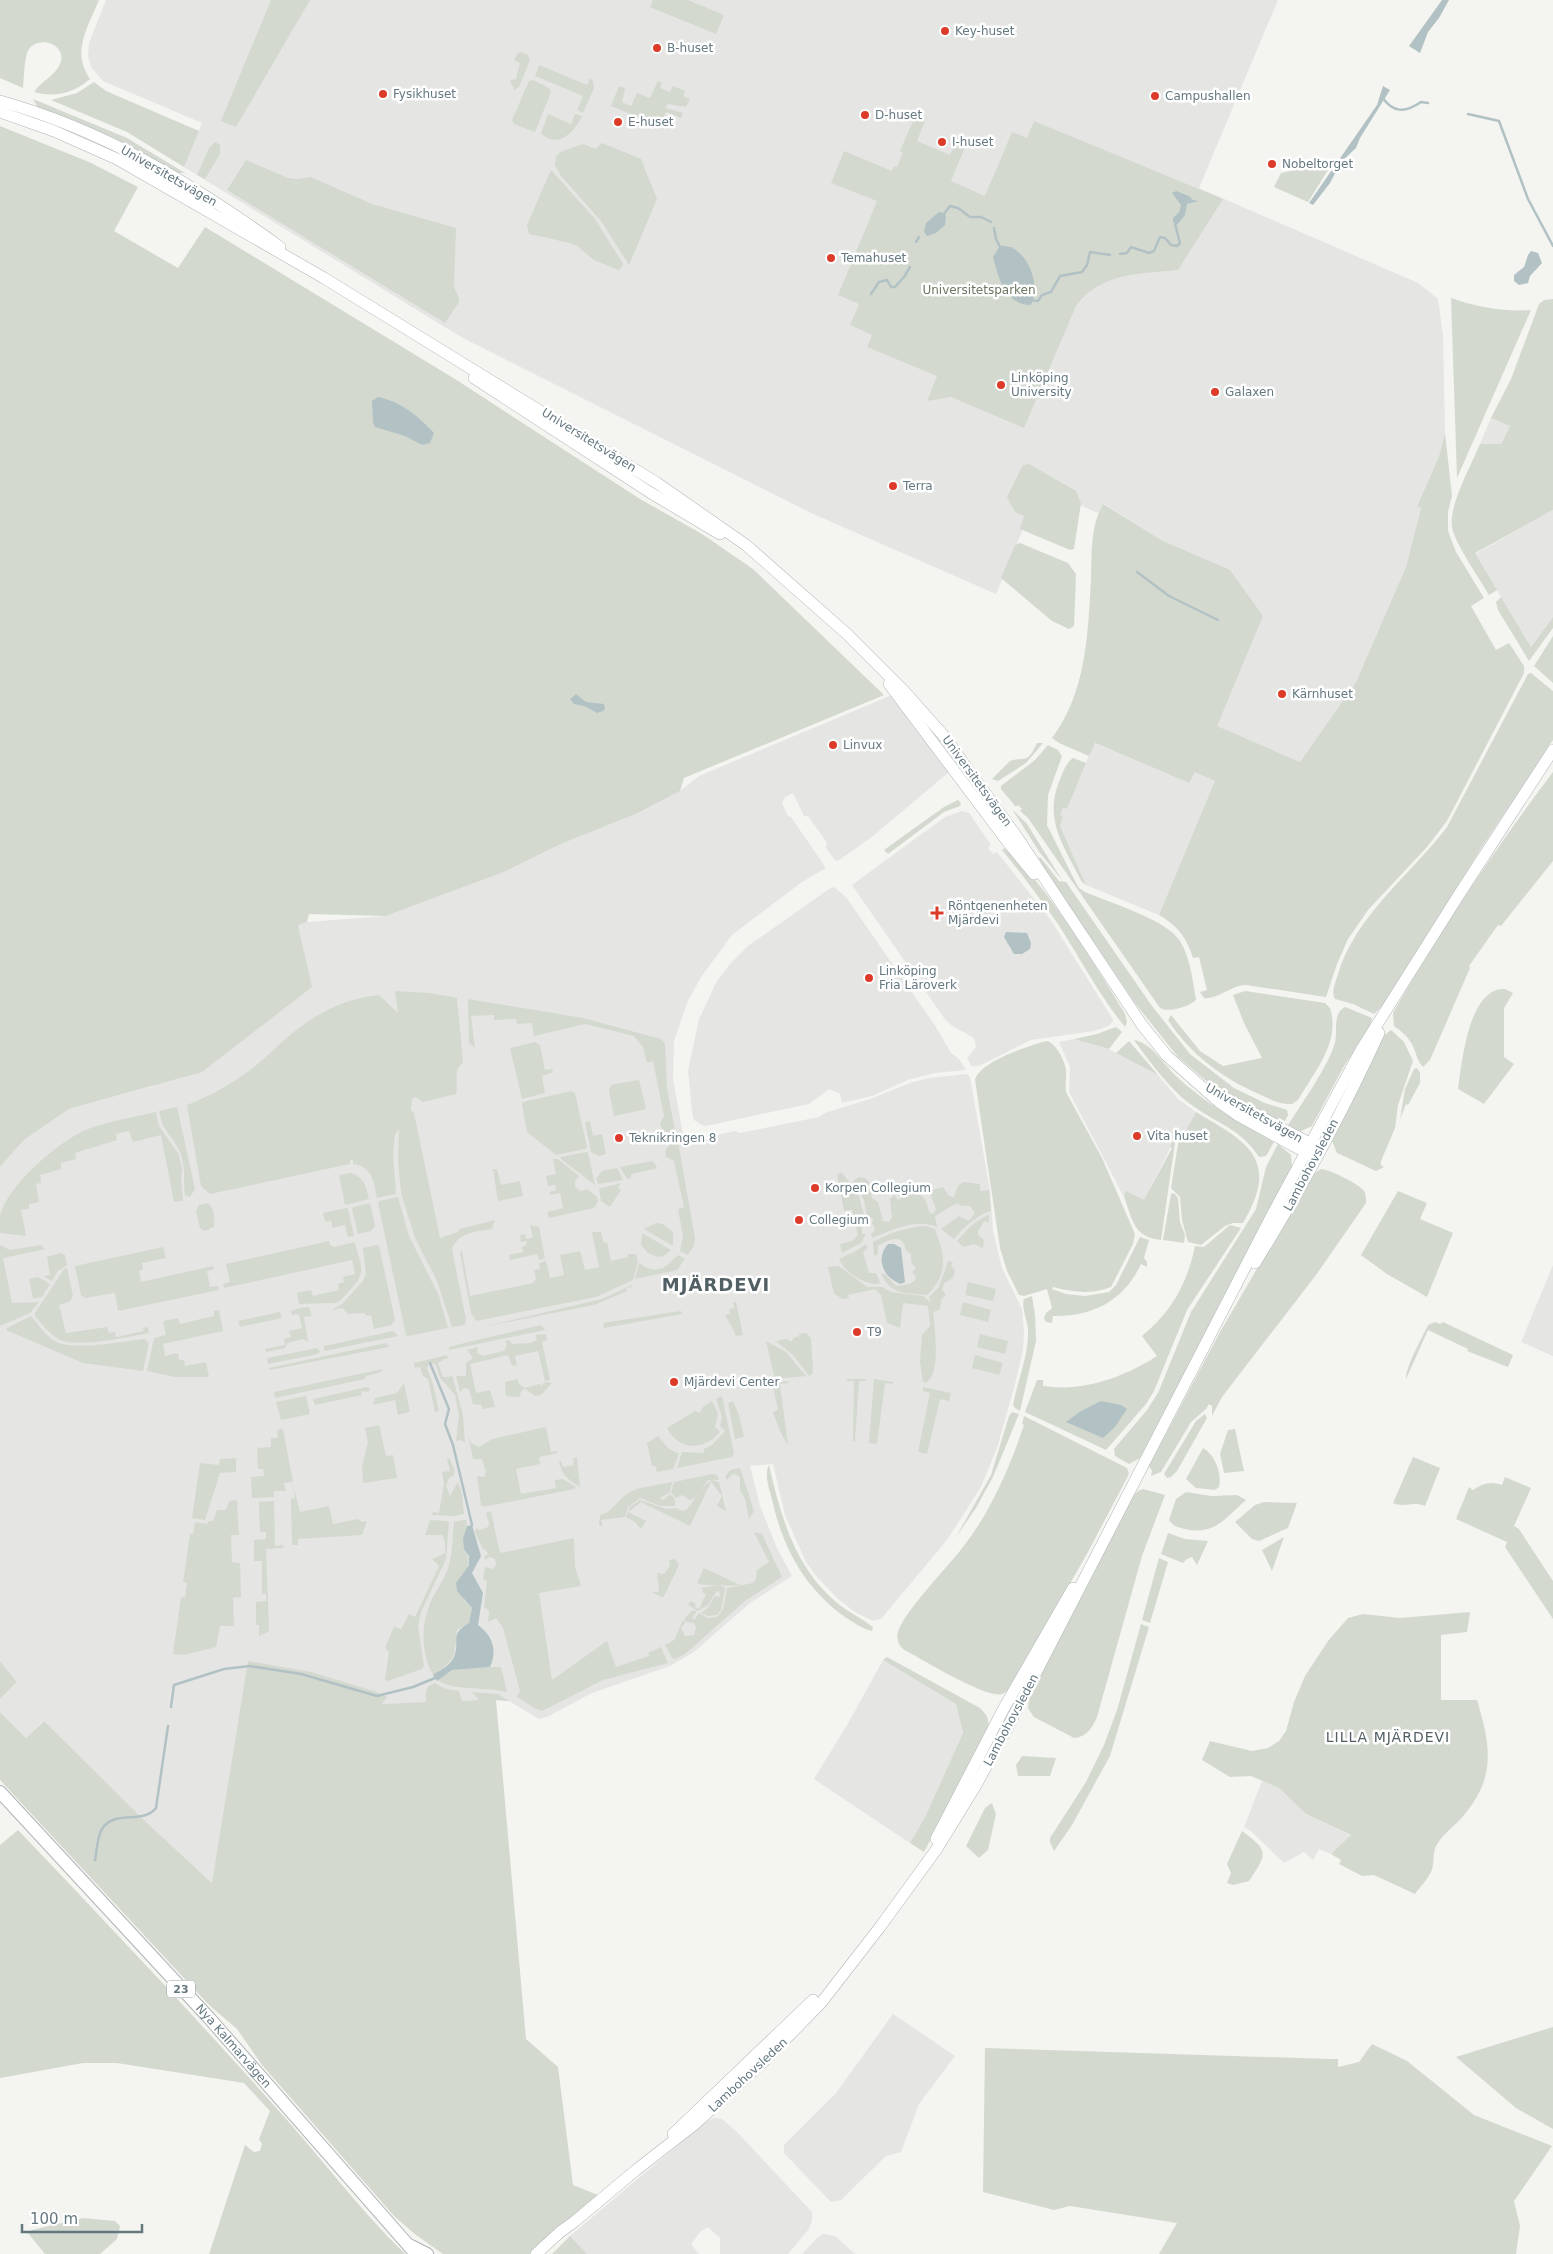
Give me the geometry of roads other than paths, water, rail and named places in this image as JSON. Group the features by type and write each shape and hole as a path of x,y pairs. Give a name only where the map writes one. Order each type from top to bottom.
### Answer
{"main road":[{"name":"Universitetsvägen","path":"0,101 66,122 122,147 154,164 237,216 324,278"},
{"name":"Universitetsvägen","path":"0,112 54,131 117,159 324,278 393,322 519,409 776,570 819,607 904,691 943,734 1012,829 1142,1026 1166,1056 1187,1076 1267,1126 1313,1151"},
{"name":"Lambohovsleden","path":"536,2254 554,2237 695,2124 764,2061 821,2003 906,1892 1050,1625 1104,1540 1217,1325 1281,1222 1313,1151 1395,999 1488,849 1553,750"},
{"name":"Lambohovsleden","path":"1488,849 1553,765"},
{"name":"Nya Kalmarvägen","path":"0,1792 32,1829 210,2020 412,2249 427,2254"},
{"name":"Nya Kalmarvägen","path":"0,1799 32,1829"},
{"name":"Lambohovsleden","path":"546,2254 574,2222"}],"waterway":[{"path":"1382,97 1390,106 1400,110 1410,108 1421,102 1428,103"},
{"path":"1468,114 1499,121 1528,199 1553,246"},
{"path":"943,215 950,206 958,208 970,217 981,217 991,222"},
{"path":"1120,254 1127,253 1131,247 1149,253 1154,251 1160,237 1165,238 1171,245 1177,246 1180,243 1175,224"},
{"path":"994,228 996,239 1001,249"},
{"path":"916,242 919,237"},
{"path":"1030,300 1038,301 1042,295 1051,292 1060,276 1082,272 1087,265 1090,252 1110,255"},
{"path":"871,294 879,282 887,280 891,287 895,287 910,267"},
{"path":"1137,572 1169,596 1218,620"},
{"path":"430,1363 449,1409 445,1424 453,1445 472,1525"},
{"path":"171,1707 174,1685 224,1669 250,1666 301,1674 377,1696 413,1687 435,1678"},
{"path":"95,1860 99,1836 107,1823 121,1818 144,1816 156,1808 168,1726"}],"place":[{"name":"Key-huset","path":"945,31"},
{"name":"B-huset","path":"657,48"},
{"name":"Fysikhuset","path":"383,94"},
{"name":"Campushallen","path":"1155,96"},
{"name":"D-huset","path":"865,115"},
{"name":"E-huset","path":"618,122"},
{"name":"I-huset","path":"942,142"},
{"name":"Nobeltorget","path":"1272,164"},
{"name":"Temahuset","path":"831,258"},
{"name":"Linköping University","path":"1001,385"},
{"name":"Galaxen","path":"1215,392"},
{"name":"Terra","path":"893,486"},
{"name":"Kärnhuset","path":"1282,694"},
{"name":"Linvux","path":"833,745"},
{"name":"Röntgenenheten Mjärdevi","path":"937,913"},
{"name":"Linköping Fria Läroverk","path":"869,978"},
{"name":"Vita huset","path":"1137,1136"},
{"name":"Teknikringen 8","path":"619,1138"},
{"name":"Korpen Collegium","path":"815,1188"},
{"name":"Collegium","path":"799,1220"},
{"name":"T9","path":"857,1332"},
{"name":"Mjärdevi Center","path":"674,1382"}],"district":[{"name":"MJÄRDEVI","path":"716,1284"},
{"name":"LILLA MJÄRDEVI","path":"1388,1737"}],"park label":[{"name":"Universitetsparken","path":"979,290"}]}
